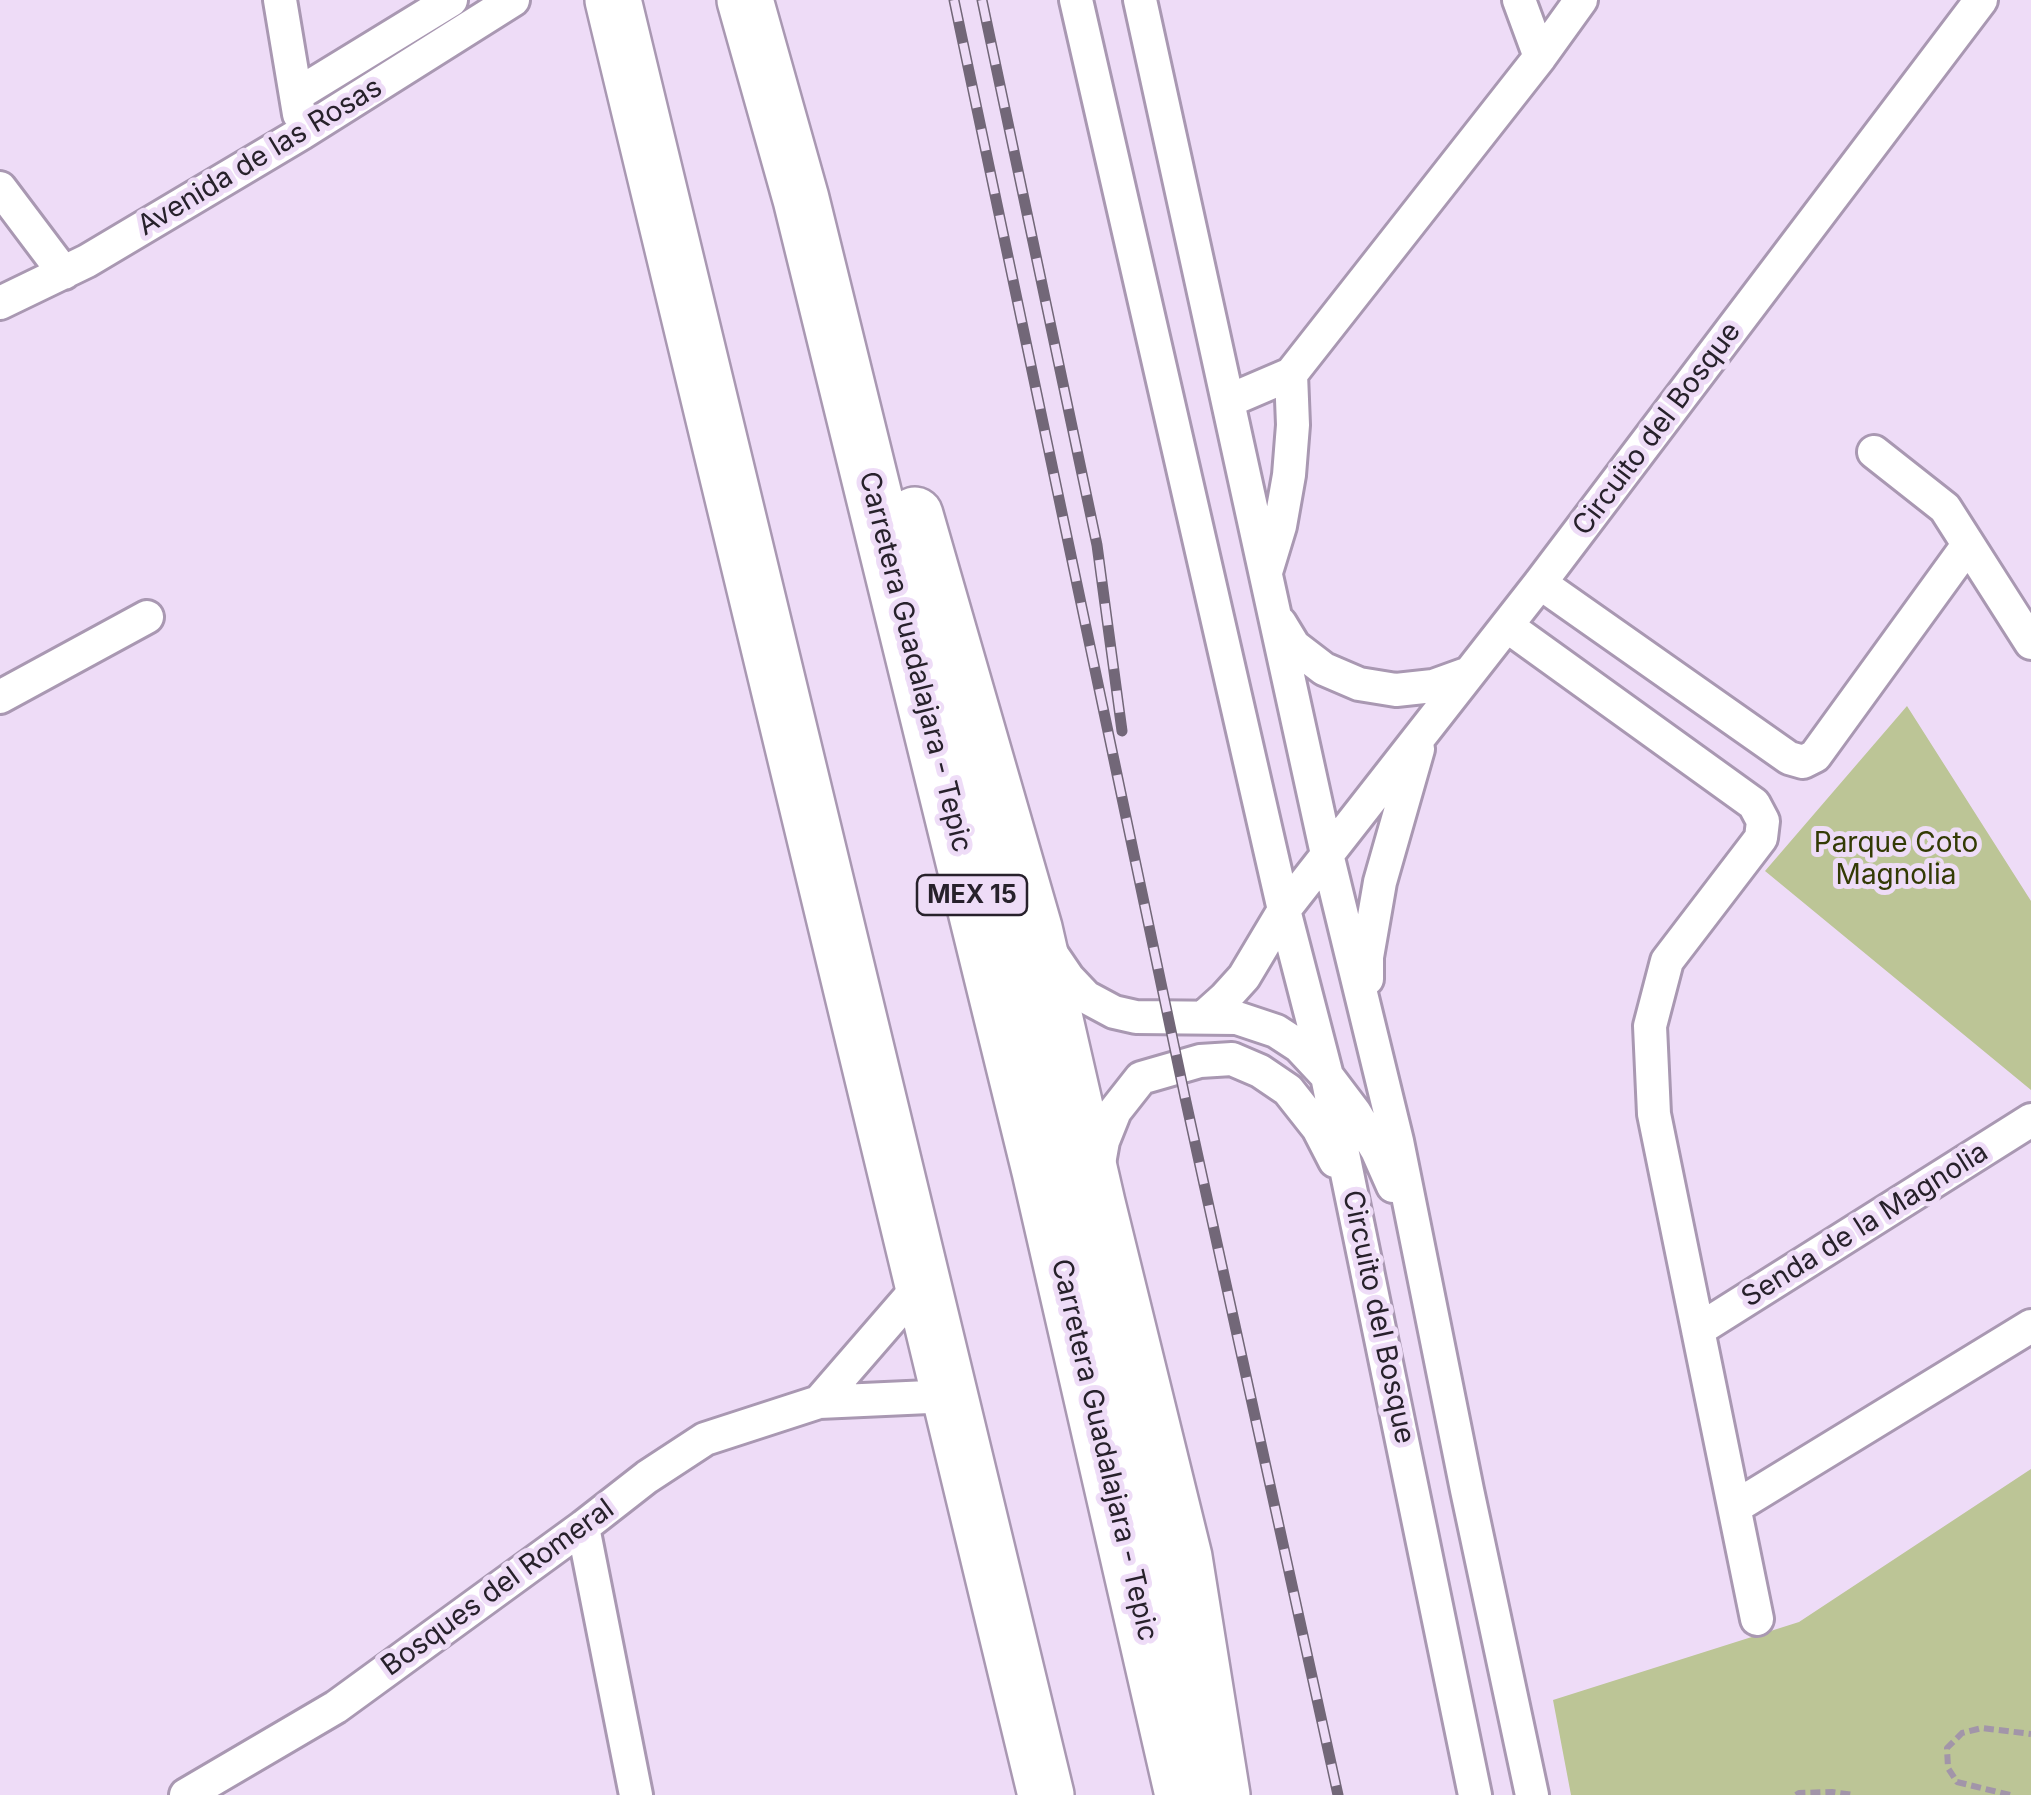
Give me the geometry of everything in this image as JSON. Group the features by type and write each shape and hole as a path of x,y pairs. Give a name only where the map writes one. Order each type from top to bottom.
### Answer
{"highway":[{"name":"Carretera Guadalajara - Tepic","path":"744,0 802,199 1040,1172 1183,1795"},
{"path":"605,7 923,1282 1046,1795"},
{"path":"802,199 895,445 1034,928 1184,1557 1222,1795"}],"street":[{"path":"280,0 302,133"},
{"path":"296,94 451,0"},
{"name":"Avenida de las Rosas","path":"0,303 64,273 302,133 514,0"},
{"path":"1076,0 1284,910 1244,977 1205,1016"},
{"path":"1140,0 1327,854"},
{"path":"1519,0 1540,57"},
{"path":"1228,400 1292,374 1582,0"},
{"name":"Circuito del Bosque","path":"1476,1795 1328,1076 1284,910 1540,583 1981,0"},
{"path":"0,188 64,273"},
{"path":"1266,574 1289,475 1292,374"},
{"path":"1874,452 1945,508 2031,643"},
{"path":"1540,583 1790,758 1803,762 1815,756 1968,544"},
{"path":"1275,615 1294,646 1324,669 1358,684 1396,690 1433,686 1469,673"},
{"path":"0,697 147,617"},
{"path":"1507,626 1754,804 1763,822 1761,838 1667,961 1650,1026 1654,1114 1758,1618"},
{"path":"1369,1024 1366,958 1380,882 1423,730"},
{"name":"Circuito del Bosque","path":"1327,854 1397,1141 1532,1795"},
{"path":"1034,928 1086,997 1114,1012 1136,1017 1237,1018 1276,1031 1299,1046 1328,1076 1355,1113 1377,1150 1416,1236"},
{"path":"1097,1203 1103,1141 1115,1111 1141,1078 1200,1061 1232,1060 1260,1071 1288,1090 1318,1128 1354,1200"},
{"name":"Senda de la Magnolia","path":"1698,1330 2031,1120"},
{"path":"820,1402 923,1282"},
{"path":"1734,1507 2031,1326"},
{"name":"Bosques del Romeral","path":"186,1795 336,1707 647,1477 705,1439 820,1402 951,1396"},
{"path":"583,1528 636,1795"}],"path":[{"path":"2010,1795 1957,1782 1948,1768 1948,1748 1962,1733 1982,1728 2031,1734"},
{"path":"1796,1795 1854,1795"}],"green space":[{"name":"Parque Coto Magnolia","path":"1907,706 2031,901 2031,1090 1765,871"},
{"path":"2031,1469 2031,1795 1571,1795 1553,1700 1799,1622"}],"railway":[{"path":"954,0 1186,1102 1338,1795"},
{"path":"982,0 1097,545 1122,731"}]}
